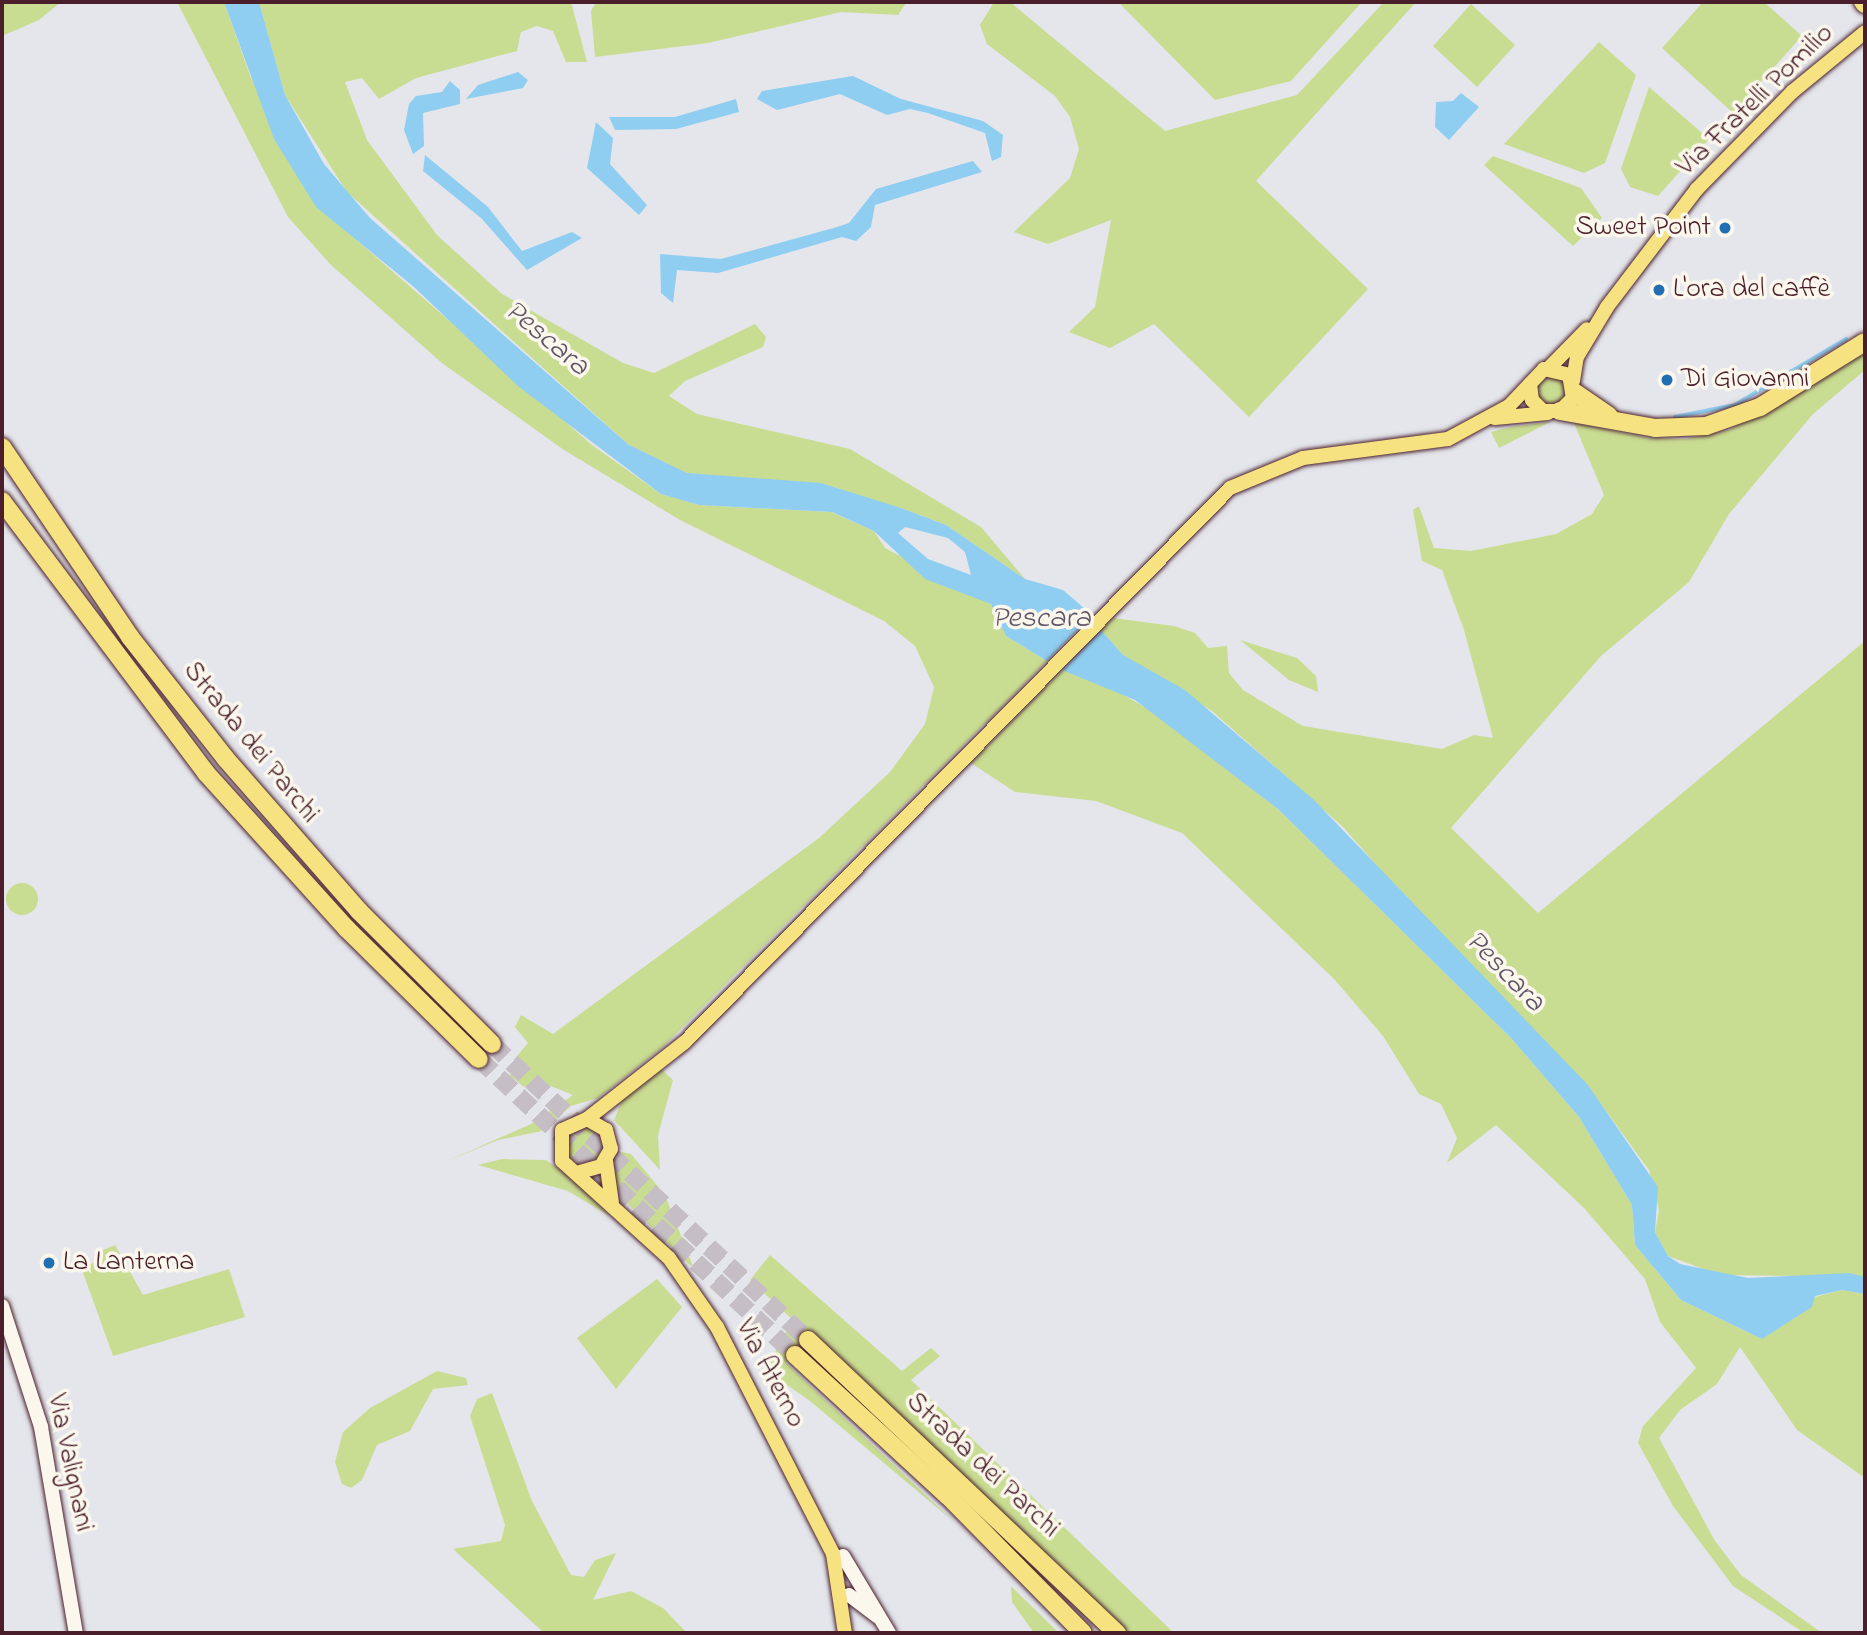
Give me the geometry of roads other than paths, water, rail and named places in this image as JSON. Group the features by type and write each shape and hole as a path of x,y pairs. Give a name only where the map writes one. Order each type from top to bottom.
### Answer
{"highway":[{"path":"1554,412 1678,429 1732,419 1865,342"},
{"path":"1574,387 1615,419"},
{"name":"Strada dei Parchi","path":"2,447 130,637 235,770 368,920 492,1044"},
{"name":"Strada dei Parchi","path":"2,501 109,652 215,783 376,959 479,1059"},
{"name":"Strada dei Parchi","path":"808,1340 1117,1633"},
{"name":"Strada dei Parchi","path":"795,1354 948,1496 1083,1633"}],"main road":[{"name":"Via Fratelli Pomilio","path":"1574,387 1577,357 1607,307 1697,188 1792,92 1865,32"},
{"name":"Via Fratelli Pomilio","path":"1531,384 1607,307"},
{"path":"1491,418 1554,412 1574,387 1549,368"},
{"path":"1531,384 1532,400 1554,412"},
{"path":"606,1161 580,1172 562,1161 557,1143 567,1125 587,1119 685,1042 1121,599 1245,478 1303,458 1432,444 1491,418 1531,384"},
{"path":"613,1207 606,1161 606,1130 621,1093"},
{"path":"587,1119 606,1130"},
{"name":"Via Aterno","path":"580,1172 696,1292 777,1441 848,1585 845,1633"},
{"name":"Via Valignani","path":"2,1306 41,1427 76,1633"},
{"path":"777,1441 794,1456 843,1556 853,1633"},
{"path":"848,1585 881,1620 889,1633"}],"water":[{"name":"Pescara","path":"224,2 259,2 285,95 324,164 370,218 629,445 687,473 821,483 901,508 946,525 1025,579 1063,590 1092,615 1047,661 1006,636 991,604 925,579 874,531 832,512 699,505 661,494 519,387 414,287 316,207 274,139","holes":["905,527 948,538 965,552 971,575 928,559 898,533"]},
{"path":"518,72 528,80 523,88 466,99 478,85"},
{"path":"853,76 901,99 983,121 1003,135 1001,157 992,161 985,133 928,113 910,109 887,115 840,94 777,110 757,99 762,91"},
{"path":"450,81 460,90 460,104 423,113 424,146 413,154 404,130 409,104 416,96 442,92"},
{"path":"1461,93 1479,107 1449,140 1435,127 1436,102 1453,101"},
{"path":"736,99 739,112 676,129 615,130 609,117 675,117"},
{"path":"596,122 613,138 610,164 647,205 639,215 587,168"},
{"path":"425,155 488,207 522,251 572,232 582,238 527,270 481,218 423,171"},
{"path":"973,161 982,172 875,205 871,227 856,241 842,237 718,273 677,270 673,303 661,293 660,254 721,259 837,227 849,223 876,189"},
{"name":"Pescara","path":"1101,630 1123,655 1185,690 1314,800 1588,1085 1658,1187 1655,1232 1668,1256 1680,1264 1748,1278 1849,1273 1865,1277 1865,1294 1842,1290 1815,1296 1812,1307 1762,1339 1681,1300 1635,1245 1632,1205 1579,1117 1511,1038 1278,809 1135,700 1062,670"}],"waterway":[{"path":"1675,417 1735,405 1846,339"}],"tunnel":[{"path":"492,1044 808,1340"},
{"path":"479,1059 795,1355"}],"place":[{"name":"Sweet Point","path":"1725,228"},
{"name":"L'ora del caffè","path":"1659,290"},
{"name":"Di Giovanni","path":"1667,380"},
{"name":"La Lanterna","path":"49,1263"}]}
